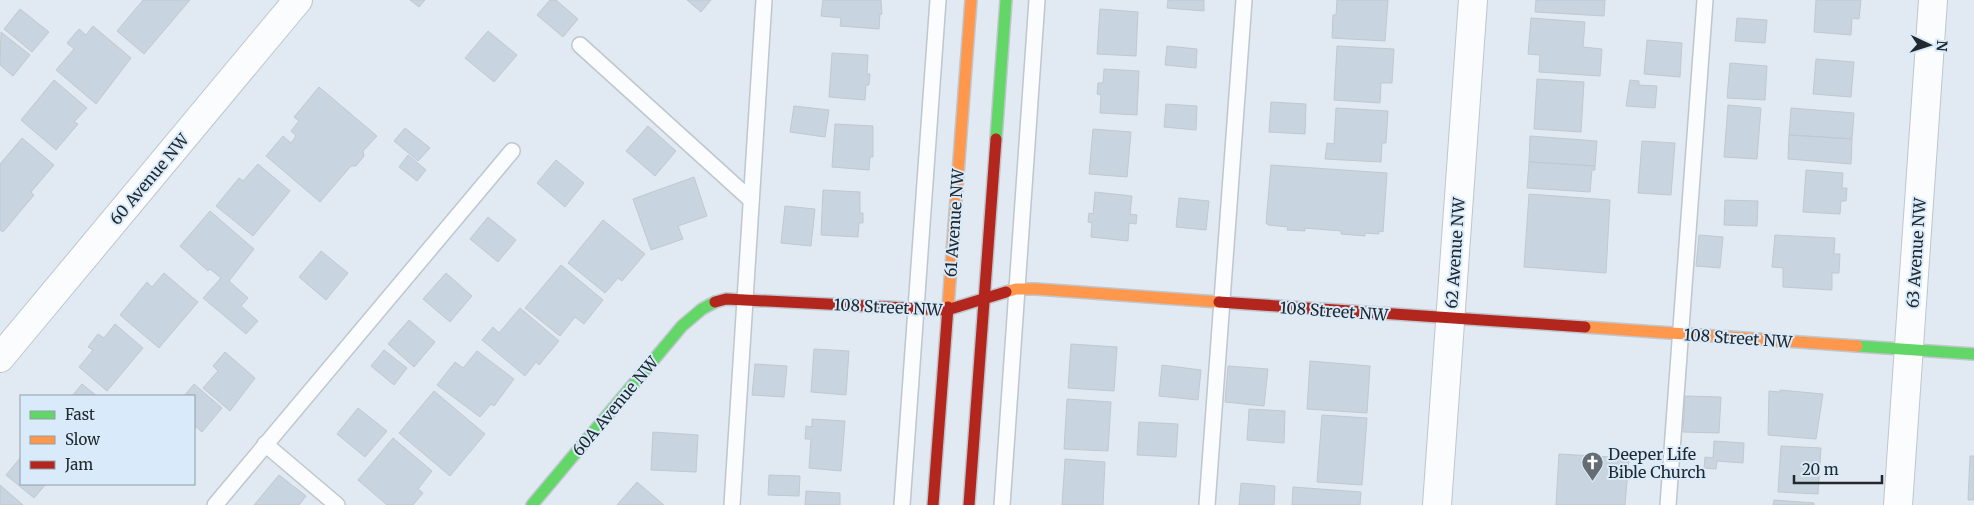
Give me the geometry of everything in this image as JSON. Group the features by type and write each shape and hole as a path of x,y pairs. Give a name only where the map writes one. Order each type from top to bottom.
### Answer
{"street":[{"name":"60 Avenue NW","path":"0,358 298,0"},
{"name":"61 Avenue NW","path":"933,505 971,0"},
{"path":"969,505 1006,0"},
{"name":"62 Avenue NW","path":"1437,505 1472,0"},
{"name":"63 Avenue NW","path":"1898,505 1933,0"},
{"name":"108 Street NW","path":"700,309 720,300 746,299 947,310 1016,289 1974,354"},
{"name":"60A Avenue NW","path":"532,505 682,326 700,309"}],"lane":[{"path":"732,505 764,0"},
{"name":"61 Avenue NW","path":"902,505 938,0"},
{"path":"1002,505 1037,0"},
{"path":"1207,505 1244,0"},
{"path":"1668,505 1705,0"},
{"path":"580,44 751,200"},
{"path":"215,505 512,151"},
{"path":"265,444 337,505"}],"building":[{"path":"143,0 190,0 144,54 117,31"},
{"path":"410,0 425,0 419,7"},
{"path":"550,0 556,0 578,19 563,37 537,15"},
{"path":"687,0 711,0 701,12"},
{"path":"823,0 881,0 882,14 880,14 879,29 840,26 841,18 821,16"},
{"path":"1168,0 1204,0 1204,11 1167,8"},
{"path":"1337,0 1388,0 1385,41 1332,38 1333,15 1336,15"},
{"path":"1536,0 1605,0 1604,16 1535,12"},
{"path":"1816,0 1861,0 1859,19 1852,18 1851,35 1814,32"},
{"path":"20,9 49,32 32,52 4,29"},
{"path":"1100,9 1138,12 1136,56 1097,54"},
{"path":"1531,18 1585,22 1583,47 1602,49 1600,76 1539,72 1540,55 1528,54"},
{"path":"1737,18 1767,20 1765,43 1735,41"},
{"path":"93,26 131,58 96,104 56,70 74,49 67,43 79,29 86,35"},
{"path":"488,31 517,55 494,82 465,58"},
{"path":"1,32 30,55 13,76 0,65"},
{"path":"1647,40 1682,43 1680,77 1644,74"},
{"path":"1167,46 1197,49 1196,68 1165,65"},
{"path":"1337,46 1394,49 1392,83 1381,83 1380,103 1334,100"},
{"path":"832,53 868,55 867,74 870,74 869,85 866,85 865,100 829,97"},
{"path":"1816,59 1854,62 1851,97 1813,94"},
{"path":"1730,63 1767,66 1765,100 1727,98"},
{"path":"1104,69 1139,71 1137,115 1100,113 1101,95 1097,94 1098,83 1103,83"},
{"path":"1537,79 1584,82 1581,132 1534,129"},
{"path":"54,80 87,108 74,122 78,124 56,150 21,120"},
{"path":"1630,80 1639,81 1639,85 1657,86 1655,108 1626,106"},
{"path":"319,87 377,136 363,151 364,156 356,166 351,166 320,202 266,156 283,136 291,143 296,136 291,131 299,121 294,117"},
{"path":"1271,102 1306,104 1305,134 1269,132"},
{"path":"1166,104 1197,106 1196,130 1164,127"},
{"path":"1728,105 1761,108 1757,159 1724,157"},
{"path":"794,106 829,110 825,137 790,132"},
{"path":"1336,108 1388,111 1386,143 1382,143 1381,162 1325,159 1327,143 1334,144"},
{"path":"1791,108 1854,113 1852,139 1789,135"},
{"path":"835,124 873,126 873,157 870,157 869,170 832,167"},
{"path":"648,126 676,151 655,176 626,151"},
{"path":"405,128 430,148 418,161 394,141"},
{"path":"1093,129 1131,132 1127,177 1089,174"},
{"path":"1789,135 1852,139 1851,164 1788,159"},
{"path":"1530,136 1597,141 1595,166 1529,162"},
{"path":"22,138 54,165 31,192 34,195 3,232 0,230 0,164"},
{"path":"1642,141 1675,143 1671,195 1638,193"},
{"path":"408,155 426,170 417,181 399,167"},
{"path":"556,160 584,183 565,207 537,183"},
{"path":"1529,162 1595,166 1595,170 1592,170 1590,192 1527,188"},
{"path":"258,164 290,191 253,236 216,206 239,178 243,181"},
{"path":"1271,165 1387,173 1383,232 1379,231 1379,234 1365,233 1365,236 1341,234 1341,231 1305,228 1305,231 1287,230 1288,227 1268,225 1266,223"},
{"path":"1806,170 1843,173 1842,188 1847,188 1846,201 1841,201 1840,214 1803,212"},
{"path":"694,177 707,216 678,226 683,239 651,250 633,199"},
{"path":"823,190 860,192 860,213 863,213 863,223 859,223 858,237 821,235"},
{"path":"1095,192 1132,196 1130,214 1137,215 1136,224 1129,223 1128,241 1091,237 1092,223 1088,222 1089,213 1093,214"},
{"path":"1529,194 1610,200 1606,273 1524,267"},
{"path":"1179,198 1209,201 1206,230 1176,227"},
{"path":"1725,200 1758,201 1757,226 1724,225"},
{"path":"785,206 815,209 811,246 781,243"},
{"path":"210,211 254,249 229,281 248,298 241,306 258,321 246,334 203,298 221,278 210,269 208,271 180,246"},
{"path":"488,217 516,240 498,262 470,239"},
{"path":"603,220 645,254 622,281 618,278 605,293 568,263"},
{"path":"1699,235 1723,237 1720,268 1696,266"},
{"path":"1775,235 1835,238 1834,254 1840,254 1839,273 1832,273 1832,290 1783,287 1783,268 1772,267"},
{"path":"321,251 348,273 326,300 299,277"},
{"path":"561,265 603,300 584,324 575,317 560,336 525,308"},
{"path":"164,273 198,302 159,348 120,315 147,282 152,287"},
{"path":"446,273 472,296 450,322 423,299"},
{"path":"520,308 559,341 539,365 536,362 525,376 482,340 493,327 499,333"},
{"path":"409,320 435,342 414,367 388,344"},
{"path":"115,324 143,348 107,391 79,367 93,350 88,347 98,334 104,338"},
{"path":"1071,344 1117,347 1114,391 1068,388"},
{"path":"814,349 849,351 846,395 811,392"},
{"path":"384,350 407,368 394,385 371,366"},
{"path":"477,351 514,379 494,406 491,404 480,417 437,385 455,362 463,368"},
{"path":"225,352 255,378 230,411 203,388 218,371 213,366"},
{"path":"1310,361 1370,366 1367,413 1307,409"},
{"path":"755,364 787,366 784,397 752,395"},
{"path":"1162,365 1201,370 1198,400 1159,396"},
{"path":"1228,366 1268,369 1264,406 1225,402"},
{"path":"82,384 96,395 73,395"},
{"path":"194,384 222,408 202,432 195,426 195,395 185,395"},
{"path":"1780,390 1823,394 1816,439 1768,435 1769,391 1780,392"},
{"path":"434,391 485,434 450,476 399,433"},
{"path":"1685,396 1721,397 1719,433 1683,432"},
{"path":"1067,399 1111,402 1108,451 1064,449"},
{"path":"358,408 387,431 365,457 337,434"},
{"path":"1249,409 1285,411 1284,443 1247,440"},
{"path":"1322,415 1367,418 1362,485 1317,482"},
{"path":"812,419 845,421 841,471 809,468 811,439 805,439 806,426 812,427"},
{"path":"1139,422 1178,424 1176,457 1137,455"},
{"path":"653,432 698,435 696,472 651,470"},
{"path":"393,438 432,471 418,489 423,493 413,505 387,505 358,480"},
{"path":"1714,441 1744,443 1743,463 1717,461 1716,469 1704,468 1705,457 1713,458"},
{"path":"1781,446 1821,448 1818,494 1778,492"},
{"name":"Deeper Life Bible Church","path":"1559,454 1629,458 1625,505 1556,505"},
{"path":"1970,456 1974,456 1974,500 1968,500"},
{"path":"20,458 20,485 45,485 34,498 6,475"},
{"path":"1065,459 1105,462 1103,505 1062,505"},
{"path":"279,475 306,496 299,505 254,505"},
{"path":"769,475 800,476 799,496 768,495"},
{"path":"637,482 664,505 617,505"},
{"path":"1241,483 1275,486 1274,505 1239,505"},
{"path":"0,485 23,505 0,505"},
{"path":"1293,487 1361,492 1360,505 1292,505"},
{"path":"806,491 840,493 840,505 805,505"},
{"path":"1774,500 1814,503 1814,505 1773,505"}],"traffic: fast":[{"path":"996,139 1006,0"},
{"path":"532,505 682,326 702,309 715,302"},
{"path":"1857,346 1974,354"}],"traffic: slow":[{"path":"948,307 971,0"},
{"path":"1006,292 1016,289 1036,289 1219,302"},
{"path":"1585,327 1857,346"}],"traffic: jam":[{"path":"969,505 996,139"},
{"path":"715,302 726,299 947,310 1006,292"},
{"path":"1219,302 1585,327"},
{"path":"933,505 948,307"}],"place":[{"name":"Deeper Life Bible Church","path":"1592,482"}]}
